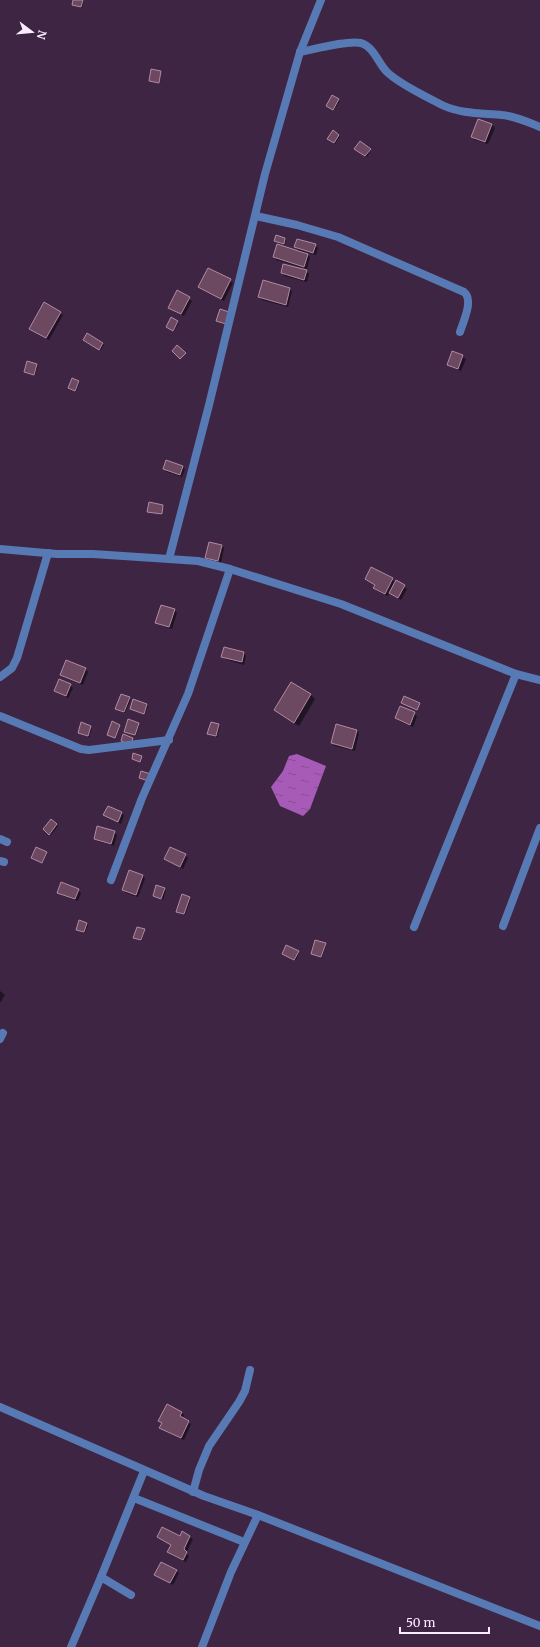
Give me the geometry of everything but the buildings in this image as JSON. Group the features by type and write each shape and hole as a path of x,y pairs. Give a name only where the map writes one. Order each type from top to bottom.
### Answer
{"street":[{"path":"169,559 266,174 300,52 321,0"},
{"path":"300,52 354,42 362,44 370,48 387,71 396,79 443,105 460,111 503,115 523,120 540,127"},
{"path":"256,216 297,225 338,237 464,292 467,294 469,301 460,332"},
{"path":"0,549 198,561 230,569 341,604 516,674 540,680"},
{"path":"0,677 12,668 17,658 48,553"},
{"path":"110,880 142,798 169,740 188,694 230,569"},
{"path":"414,927 516,674"},
{"path":"0,716 81,749 89,750 169,740"},
{"path":"503,926 540,828"},
{"path":"193,1492 199,1470 209,1446 245,1391 250,1370"},
{"path":"0,1407 193,1492 258,1515 540,1626"},
{"path":"71,1647 134,1498 144,1470"},
{"path":"134,1498 244,1542"},
{"path":"202,1647 231,1572 258,1515"},
{"path":"101,1577 131,1595"}],"water":[{"path":"297,754 326,766 310,809 303,816 280,806 271,787 283,771 289,756"}]}
